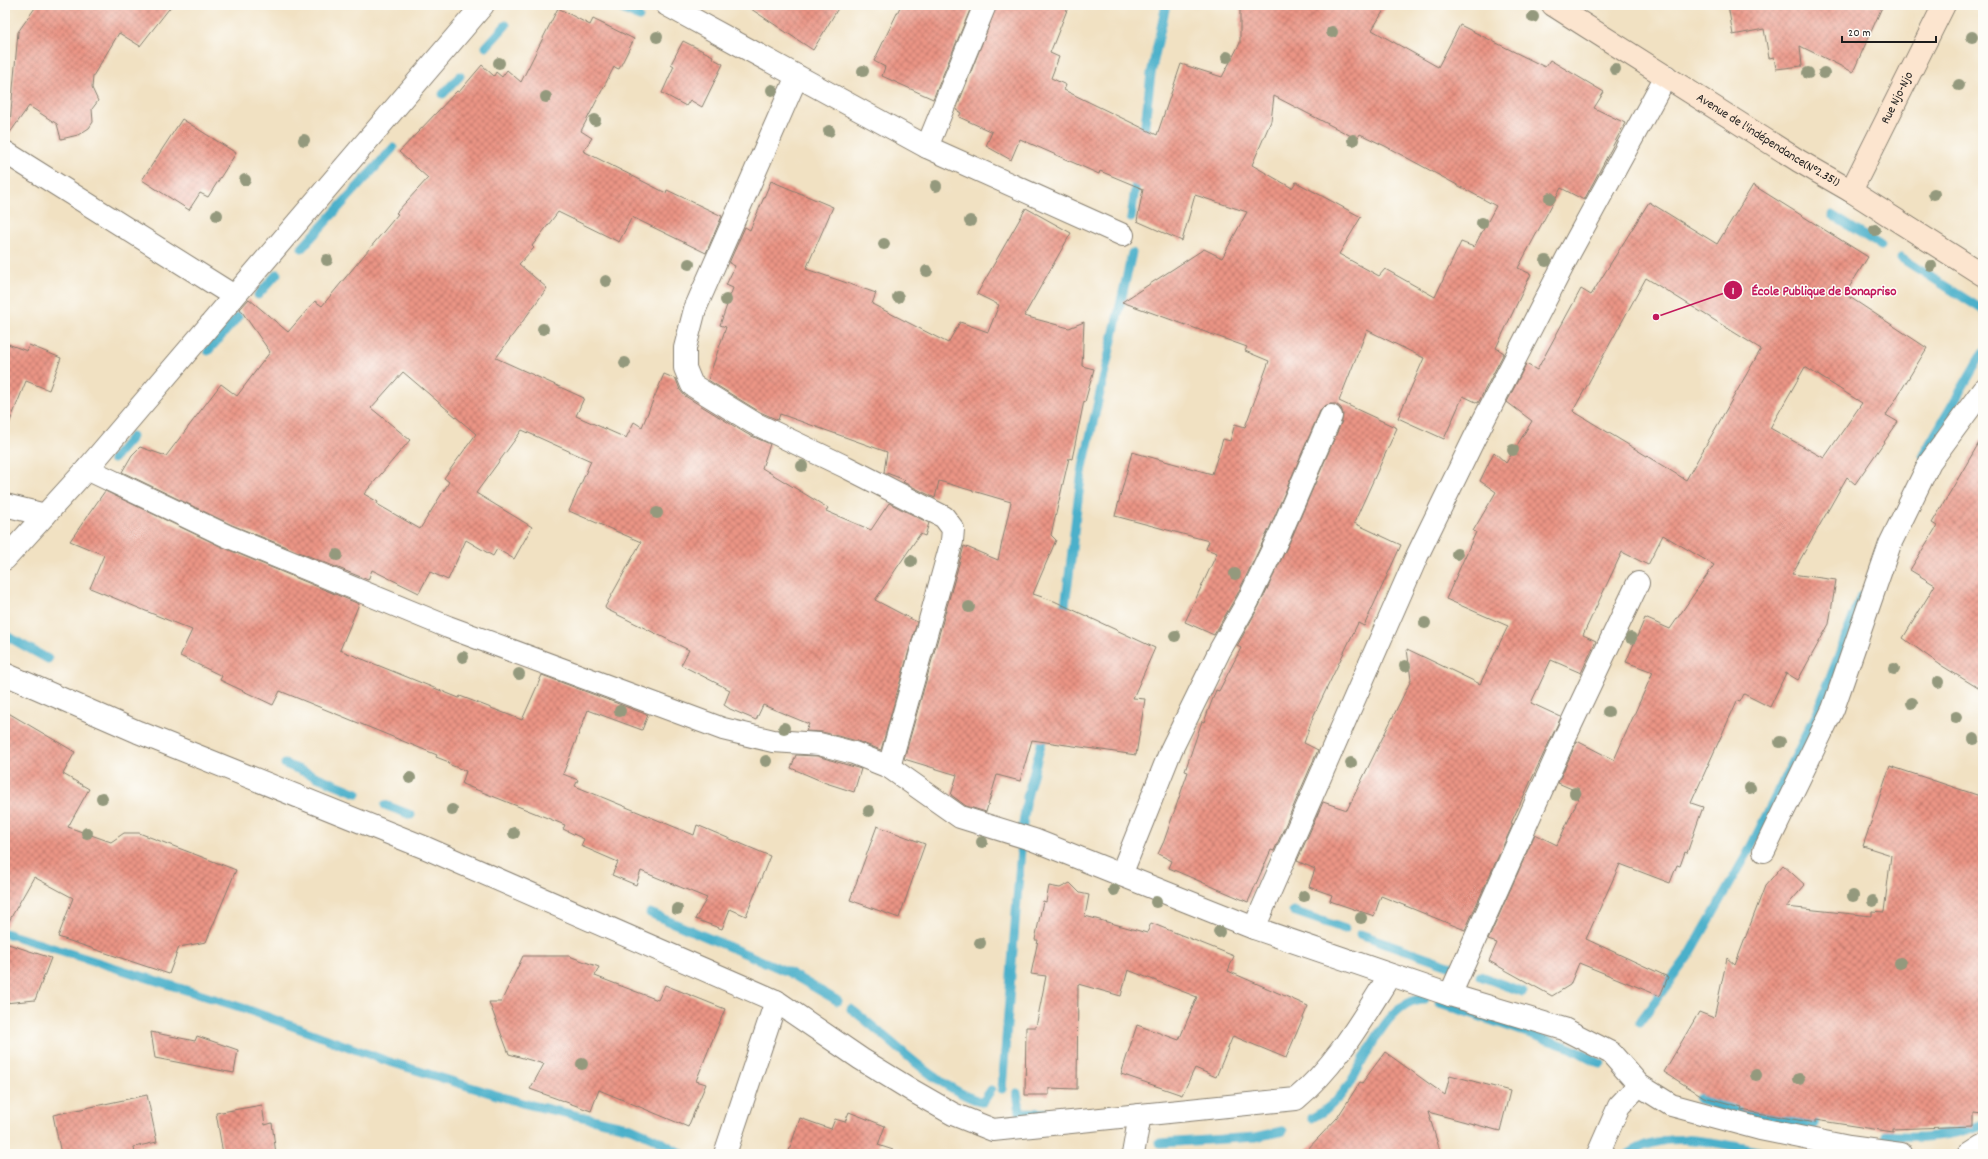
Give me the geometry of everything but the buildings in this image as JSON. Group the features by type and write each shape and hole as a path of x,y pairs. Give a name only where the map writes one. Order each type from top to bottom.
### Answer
{"main road":[{"name":"Avenue de l'indépendance(N°2.351)","path":"1553,5 1799,161 1851,191 1983,275"},
{"name":"Rue Njo-Njo","path":"1851,191 1944,5"}],"street":[{"path":"5,559 87,469 483,5"},
{"path":"667,5 927,147 1123,235"},
{"path":"927,147 984,5"},
{"path":"797,76 695,309 686,348 685,368 692,385 754,423 846,467 944,517 953,529 952,541 889,767"},
{"path":"1254,928 1417,556 1474,439 1570,252 1666,76"},
{"path":"5,152 234,296"},
{"path":"1764,851 1833,709 1890,544 1930,462 1983,390"},
{"path":"1121,875 1171,750 1275,545 1331,416"},
{"path":"87,469 227,536 448,626 723,729 773,741 819,744 854,753 889,767 960,817 1034,840 1254,928 1450,995 1564,1029 1611,1053 1639,1084 1670,1105 1712,1117 1849,1147 1901,1154"},
{"path":"5,505 45,515"},
{"path":"1450,995 1560,749 1638,583"},
{"path":"5,674 138,732 426,848 776,1001 861,1059 913,1091 953,1114 993,1130 1296,1099 1314,1084 1339,1054 1390,975"},
{"path":"725,1154 776,1001"},
{"path":"1598,1154 1619,1106 1639,1084"},
{"path":"1133,1154 1140,1115"},
{"path":"1969,1154 1983,1145"}],"waterway":[{"path":"613,5 639,17"},
{"path":"1143,141 1151,74 1166,5"},
{"path":"486,47 506,25"},
{"path":"443,94 460,76"},
{"path":"302,248 393,148"},
{"path":"1131,218 1137,174"},
{"path":"1832,215 1881,246"},
{"path":"1063,617 1083,467 1132,253"},
{"path":"1901,258 1983,310"},
{"path":"258,295 277,274"},
{"path":"208,351 238,317"},
{"path":"1923,455 1983,352"},
{"path":"113,459 132,437"},
{"path":"1639,1023 1690,954 1747,854 1816,715 1861,596"},
{"path":"5,635 48,659"},
{"path":"1002,1089 1023,824 1027,797 1045,730"},
{"path":"285,764 357,793"},
{"path":"385,805 411,815"},
{"path":"1293,911 1345,929"},
{"path":"650,913 788,972 838,1001"},
{"path":"5,933 246,1009 387,1061 522,1103 631,1128 654,1138 682,1154"},
{"path":"1360,934 1460,969"},
{"path":"1480,976 1523,992"},
{"path":"1312,1118 1327,1108 1348,1086 1379,1032 1389,1019 1412,1001 1425,999"},
{"path":"1440,1003 1571,1048 1601,1064"},
{"path":"851,1009 928,1073 962,1094 983,1102 991,1090"},
{"path":"1017,1093 1020,1112 1058,1113"},
{"path":"1699,1099 1750,1115 1815,1125"},
{"path":"1886,1136 1935,1136 1960,1132 1983,1124"},
{"path":"1160,1143 1256,1137 1283,1131"},
{"path":"1629,1154 1645,1145 1681,1139 1720,1143 1776,1154"}],"place":[{"name":"École Publique de Bonapriso","path":"1656,317"}]}
